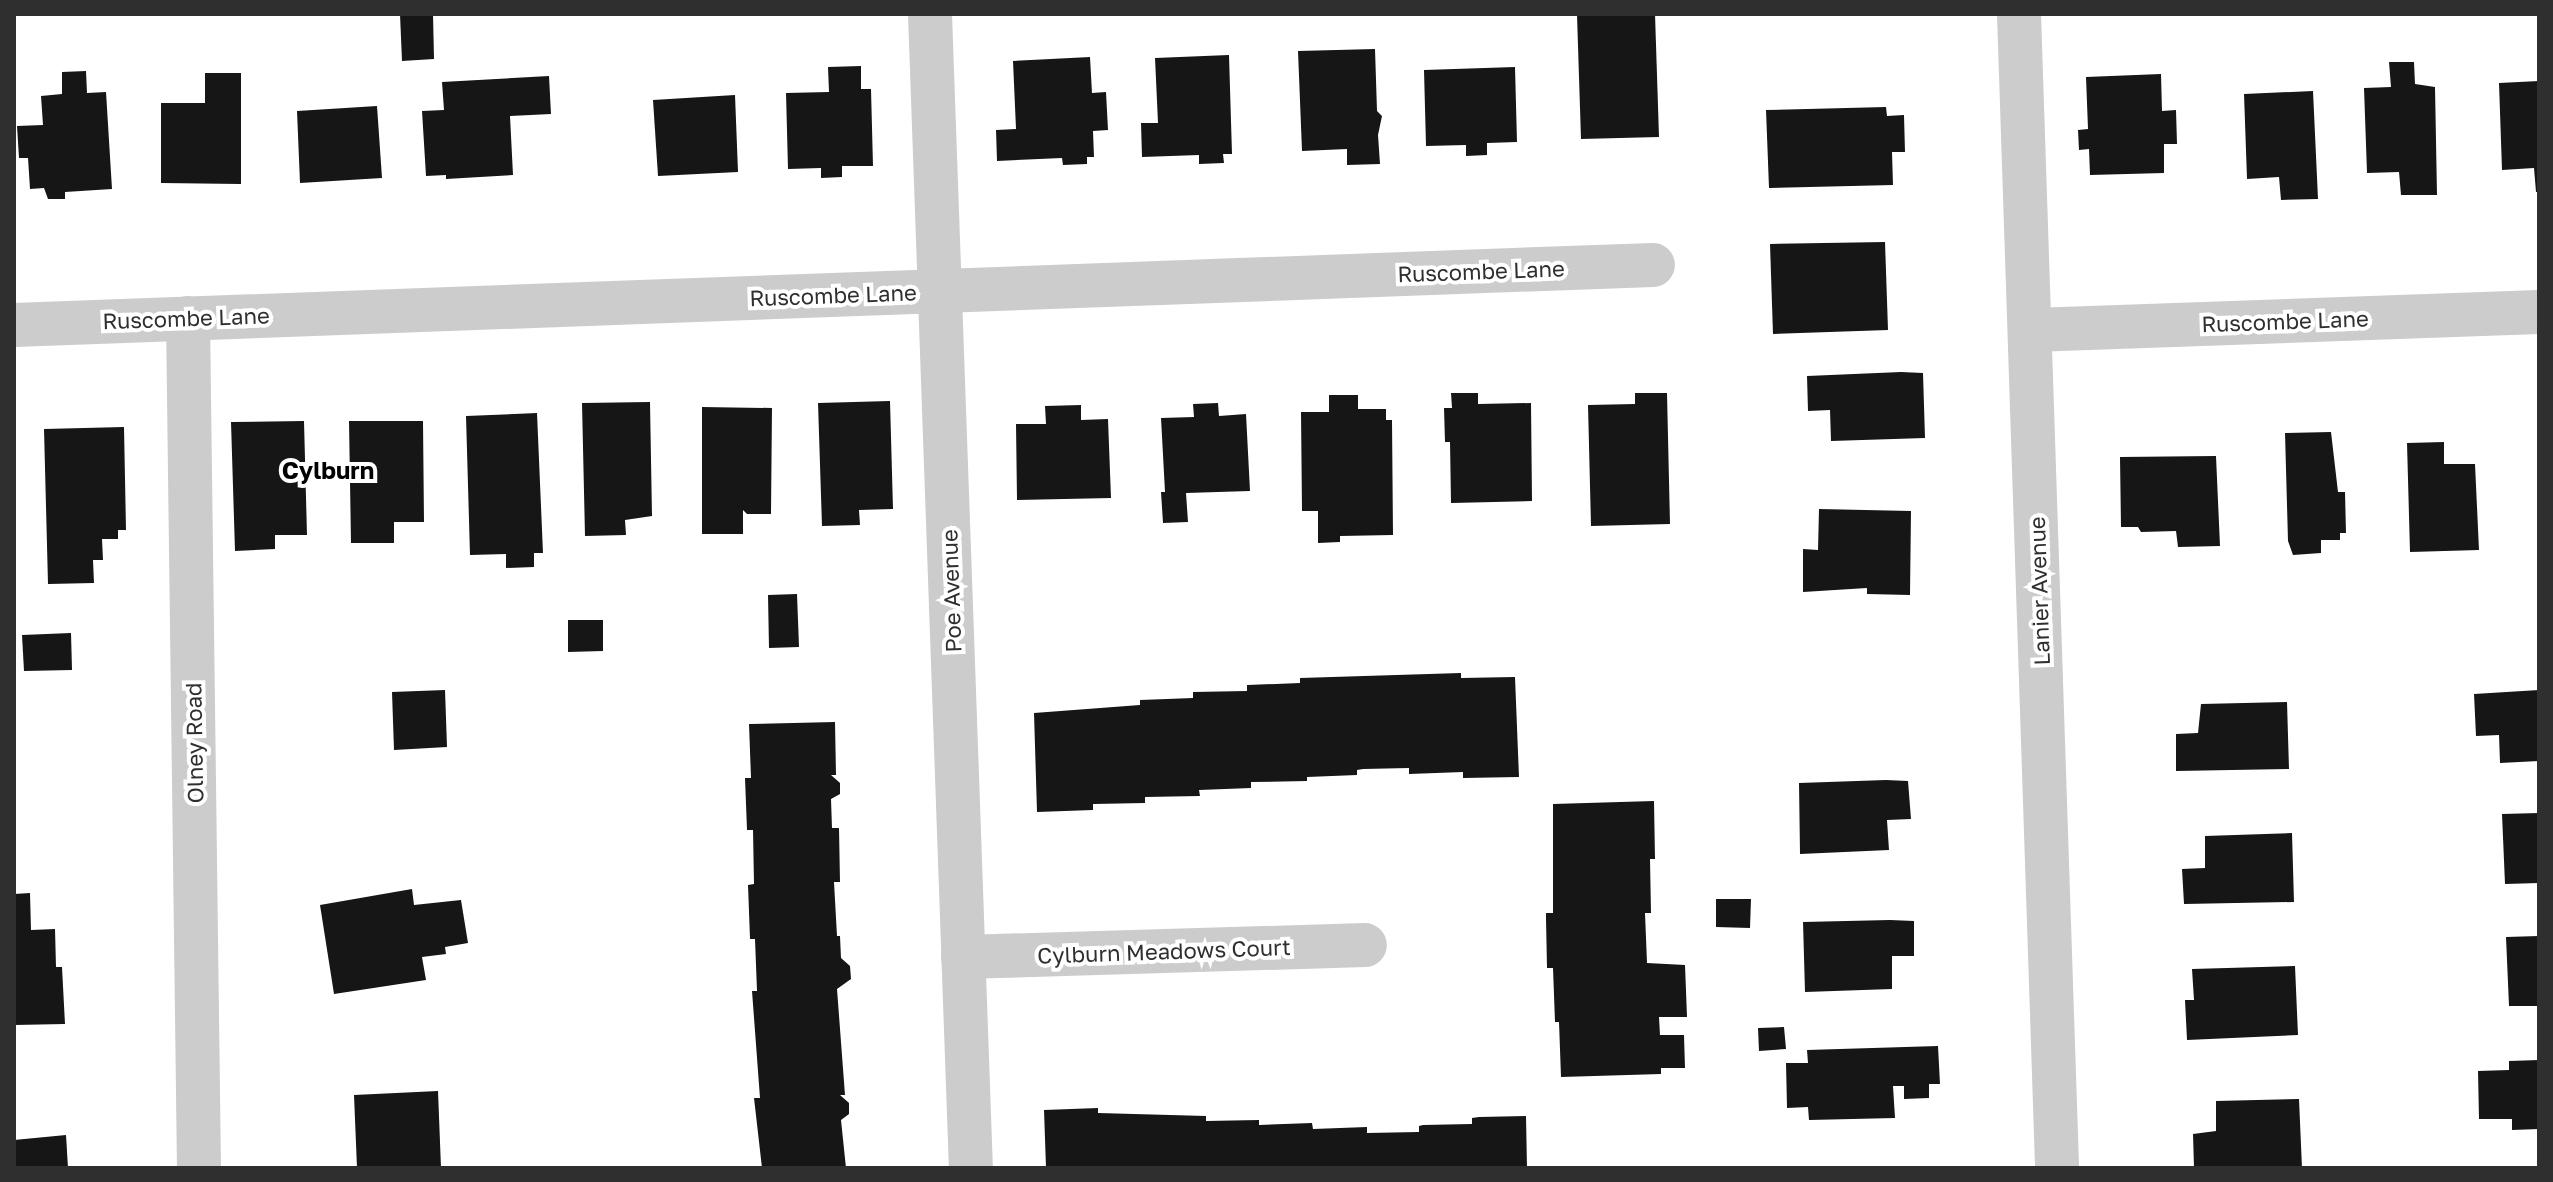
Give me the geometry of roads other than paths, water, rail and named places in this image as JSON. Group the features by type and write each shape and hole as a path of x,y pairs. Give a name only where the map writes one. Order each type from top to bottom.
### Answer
{"street":[{"name":"Poe Avenue","path":"930,14 971,1168"},
{"name":"Lanier Avenue","path":"2019,14 2057,1168"},
{"name":"Ruscombe Lane","path":"14,325 1653,265"},
{"name":"Ruscombe Lane","path":"2031,330 2539,312"},
{"name":"Olney Road","path":"188,318 199,1168"},
{"name":"Cylburn Meadows Court","path":"963,957 1365,945"}],"district":[{"name":"Cylburn","path":"328,470"}]}
